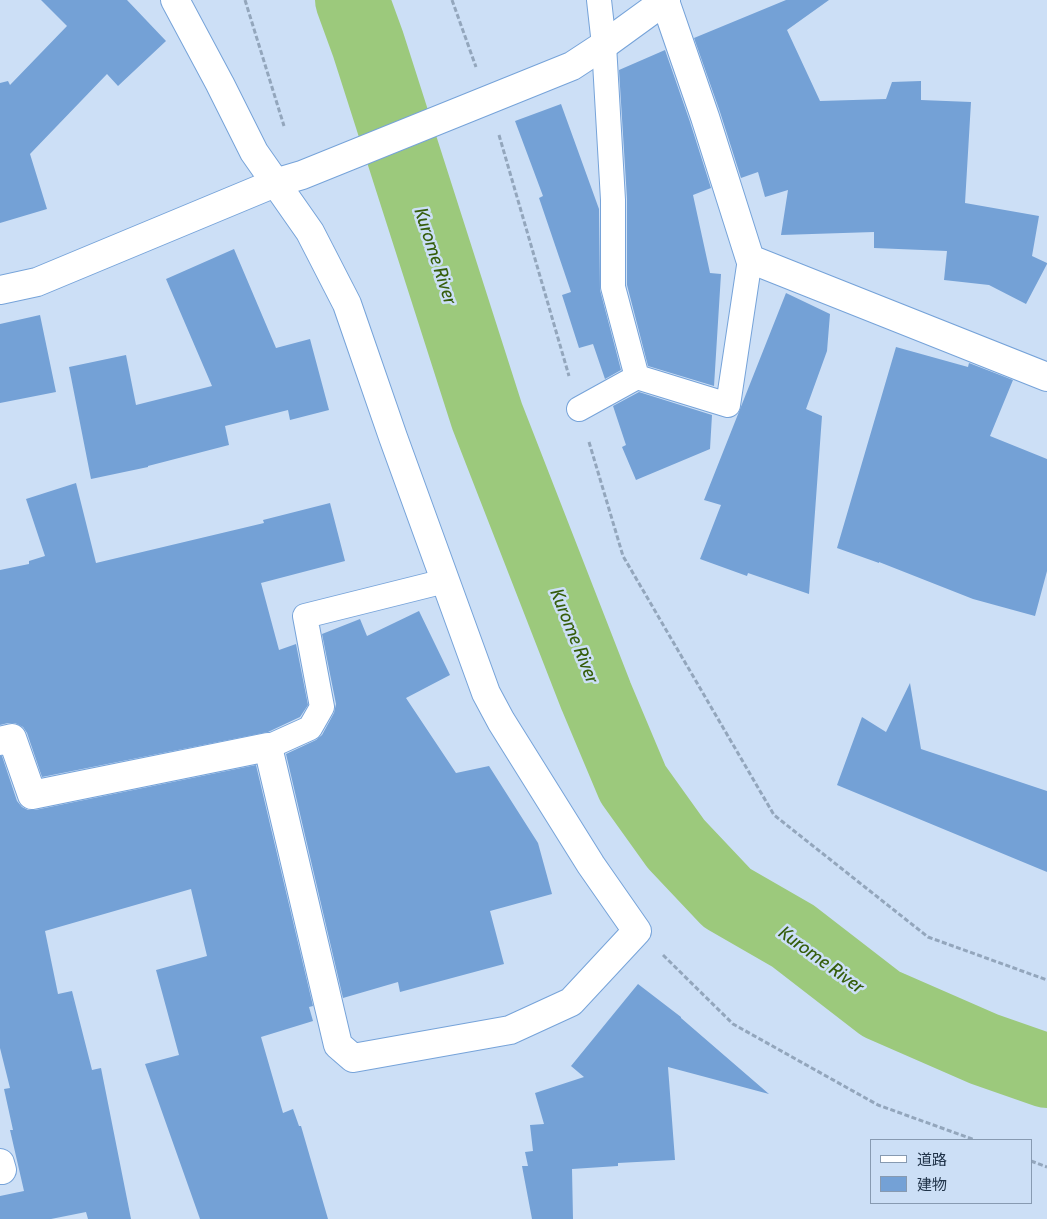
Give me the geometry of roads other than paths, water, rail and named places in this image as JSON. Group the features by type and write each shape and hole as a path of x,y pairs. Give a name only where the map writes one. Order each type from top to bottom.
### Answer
{"street":[{"path":"0,741 12,738 32,795 268,748 338,1046 353,1058 510,1030 571,1002 637,930 591,865 501,721 486,693 347,304 310,232 254,152 175,0"},
{"path":"0,290 36,282 275,183 302,174 572,66 666,1 750,259 1047,377"},
{"path":"0,1163 2,1170 0,1170"}],"lane":[{"path":"599,0 604,45 613,200 613,287 637,377"},
{"path":"579,409 637,377 728,405 750,259"},
{"path":"268,748 310,728 322,707 305,616 445,581"}],"waterway":[{"name":"Kurome River","path":"352,0 368,44 487,416 596,696 633,784 676,844 727,898 793,936 881,1004 984,1049 1047,1071"}]}
